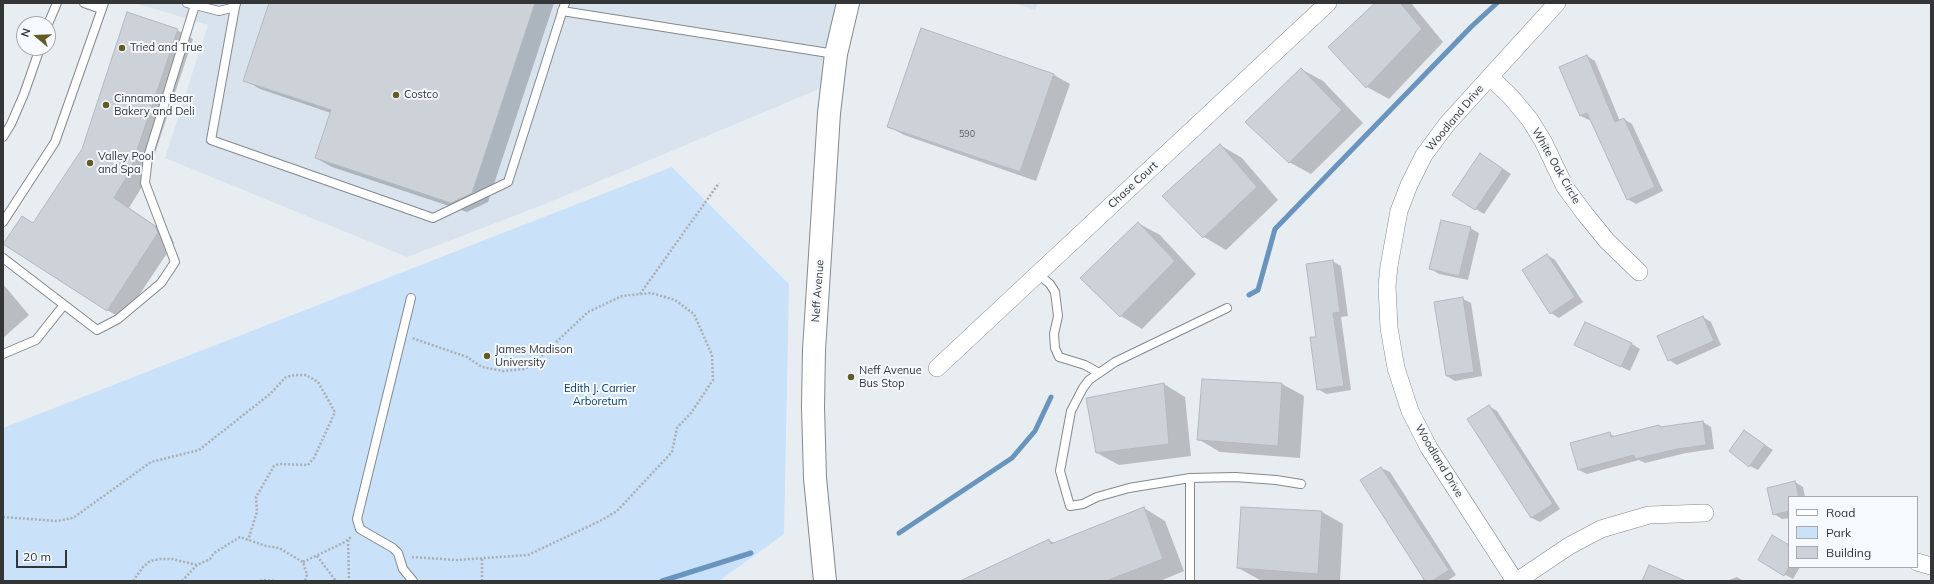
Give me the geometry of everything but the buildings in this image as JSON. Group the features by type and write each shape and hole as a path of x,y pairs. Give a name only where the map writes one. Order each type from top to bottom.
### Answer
{"main road":[{"name":"Neff Avenue","path":"826,581 815,478 813,393 815,338 829,113 836,54 848,3"}],"street":[{"name":"Chase Court","path":"937,368 1328,3"},
{"name":"Woodland Drive","path":"1516,581 1432,454 1416,425 1403,394 1396,368 1388,307 1389,266 1399,211 1414,173 1434,139 1557,3"},
{"name":"White Oak Circle","path":"1490,77 1511,97 1530,120 1543,141 1565,187 1585,214 1607,241 1639,272"},
{"path":"1516,581 1569,546 1601,529 1650,515 1705,513"},
{"path":"1918,562 1931,566"}],"lane":[{"path":"51,16 57,3"},
{"path":"3,222 55,142 102,6 84,3"},
{"path":"3,258 63,306 97,330 118,320 161,283 175,262 145,183 148,157 191,4 219,11 236,5 211,140 433,218 508,182 563,7 836,54"},
{"path":"3,137 11,124 24,94 37,56"},
{"path":"1038,274 1050,284 1055,292 1058,316 1054,334 1055,348 1059,357 1085,365 1099,373"},
{"path":"411,298 401,334 357,522 359,527 393,548 400,556 403,569 413,581"},
{"path":"3,354 36,340 63,306"},
{"path":"1227,308 1115,362 1089,380 1071,411 1060,470 1070,506 1083,504 1097,497 1129,488 1190,478 1235,477 1301,484"},
{"path":"1190,478 1190,581"}],"path":[{"path":"640,294 719,183"},
{"path":"400,556 457,560 528,555 602,520 617,511 672,452 677,428 691,413 713,380 712,355 694,314 675,300 651,293 622,296 588,312 536,361 525,369 503,371 482,367 467,357 446,348 401,334"},
{"path":"3,516 57,521 73,518 151,462 199,450 270,394 286,377 306,375 318,382 335,412 314,458 308,465 279,464 274,466 256,497 257,512 248,540"},
{"path":"303,562 348,540 359,527"},
{"path":"182,581 197,565 210,559 214,553 240,537 266,546 279,548 303,562 307,575 305,581"},
{"path":"348,540 349,581"},
{"path":"316,556 336,581"},
{"path":"133,581 142,567 150,561 160,558 172,559 197,565"},
{"path":"482,559 482,581"},
{"path":"260,581 276,581"}],"shaded area":[{"path":"135,3 840,3 819,89 545,204 407,257 165,158 208,25"},
{"path":"1014,3 1038,3 1035,10"}],"green space":[{"name":"Edith J. Carrier Arboretum","path":"672,167 789,284 784,534 719,581 3,581 3,428"}],"waterway":[{"path":"1249,295 1258,290 1275,229 1471,27 1497,3"},
{"path":"899,533 1012,458 1035,431 1051,397"},
{"path":"662,581 751,553"}],"place":[{"name":"Tried and True","path":"122,48"},
{"name":"Costco","path":"396,95"},
{"name":"Cinnamon Bear Bakery and Deli","path":"106,105"},
{"name":"Valley Pool and Spa","path":"90,163"},
{"name":"James Madison University","path":"487,356"},
{"name":"Neff Avenue Bus Stop","path":"851,377"}]}
